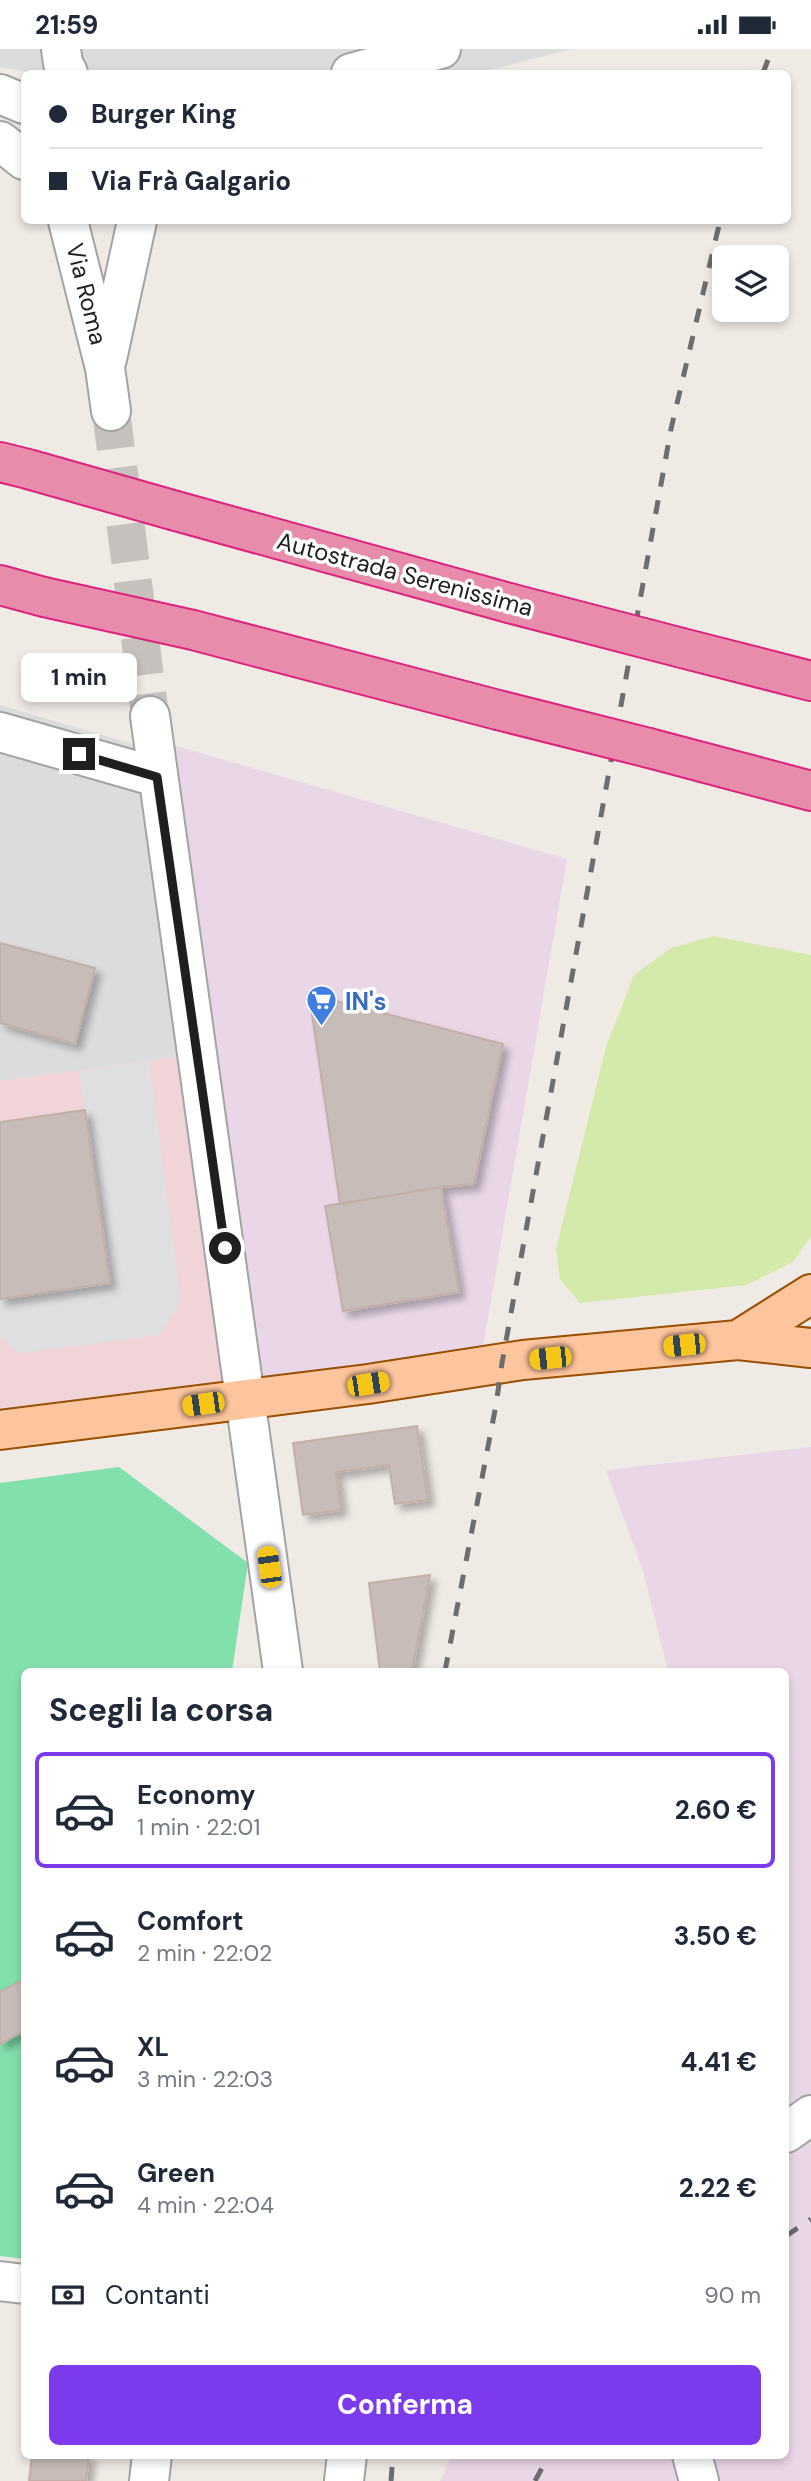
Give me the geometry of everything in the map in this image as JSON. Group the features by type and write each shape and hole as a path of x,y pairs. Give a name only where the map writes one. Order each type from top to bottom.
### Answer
{"highway":[{"name":"Autostrada Serenissima","path":"14,466 509,603 811,681"},
{"path":"0,585 193,630 811,791"}],"main road":[{"path":"738,1340 811,1294"},
{"path":"0,1430 368,1384 502,1363 738,1340 811,1348"}],"street":[{"path":"61,49 66,70"},
{"path":"362,70 441,49"},
{"path":"0,94 21,103"},
{"name":"Via Roma","path":"69,224 105,368 111,411"},
{"name":"Via Roma","path":"105,368 136,224"},
{"path":"149,716 283,1668"},
{"path":"0,732 157,777"},
{"path":"267,1668 275,1614"},
{"path":"789,2131 811,2115"},
{"path":"0,2281 21,2284"},
{"path":"149,2481 152,2459"},
{"path":"344,2481 347,2459"},
{"path":"693,2459 699,2481"}],"shaded area":[{"path":"0,49 572,49 490,70 21,71 0,67"},
{"path":"0,705 139,746 186,1056 0,1081"},
{"path":"173,745 567,859 482,1352 255,1384"},
{"path":"186,1056 230,1387 0,1416 0,1081"},
{"path":"149,1061 181,1302 159,1335 19,1353 0,1337 0,1299 110,1283 79,1071"},
{"path":"811,1447 811,2481 440,2481 450,2459 789,2459 789,1668 667,1668 643,1571 606,1470"}],"green space":[{"path":"713,936 811,955 811,1236 793,1262 746,1285 580,1303 560,1279 556,1249 606,1047 634,975 671,948"},
{"path":"119,1467 248,1563 232,1668 21,1668 21,2259 0,2256 0,1483"}],"building":[{"path":"0,943 95,968 75,1044 0,1023"},
{"path":"309,994 503,1044 474,1184 340,1204"},
{"path":"85,1110 110,1283 0,1299 0,1122"},
{"path":"441,1187 459,1292 343,1311 325,1206"},
{"path":"417,1426 428,1500 395,1504 389,1465 336,1472 341,1510 303,1515 293,1443"},
{"path":"430,1575 413,1668 380,1668 369,1583"},
{"path":"21,1981 21,2033 0,2044 0,1992"},
{"path":"32,2459 89,2459 86,2481 29,2481"}],"tunnel":[{"path":"111,411 150,716"}],"railway":[{"path":"764,70 772,49"},
{"path":"446,1668 496,1405 671,429 719,224"},
{"path":"789,2234 811,2219"},
{"path":"391,2481 393,2459"},
{"path":"535,2481 547,2459"}],"place":[{"name":"IN's","path":"322,1028"}],"route":[{"path":"79,754 157,777 225,1248"}]}
